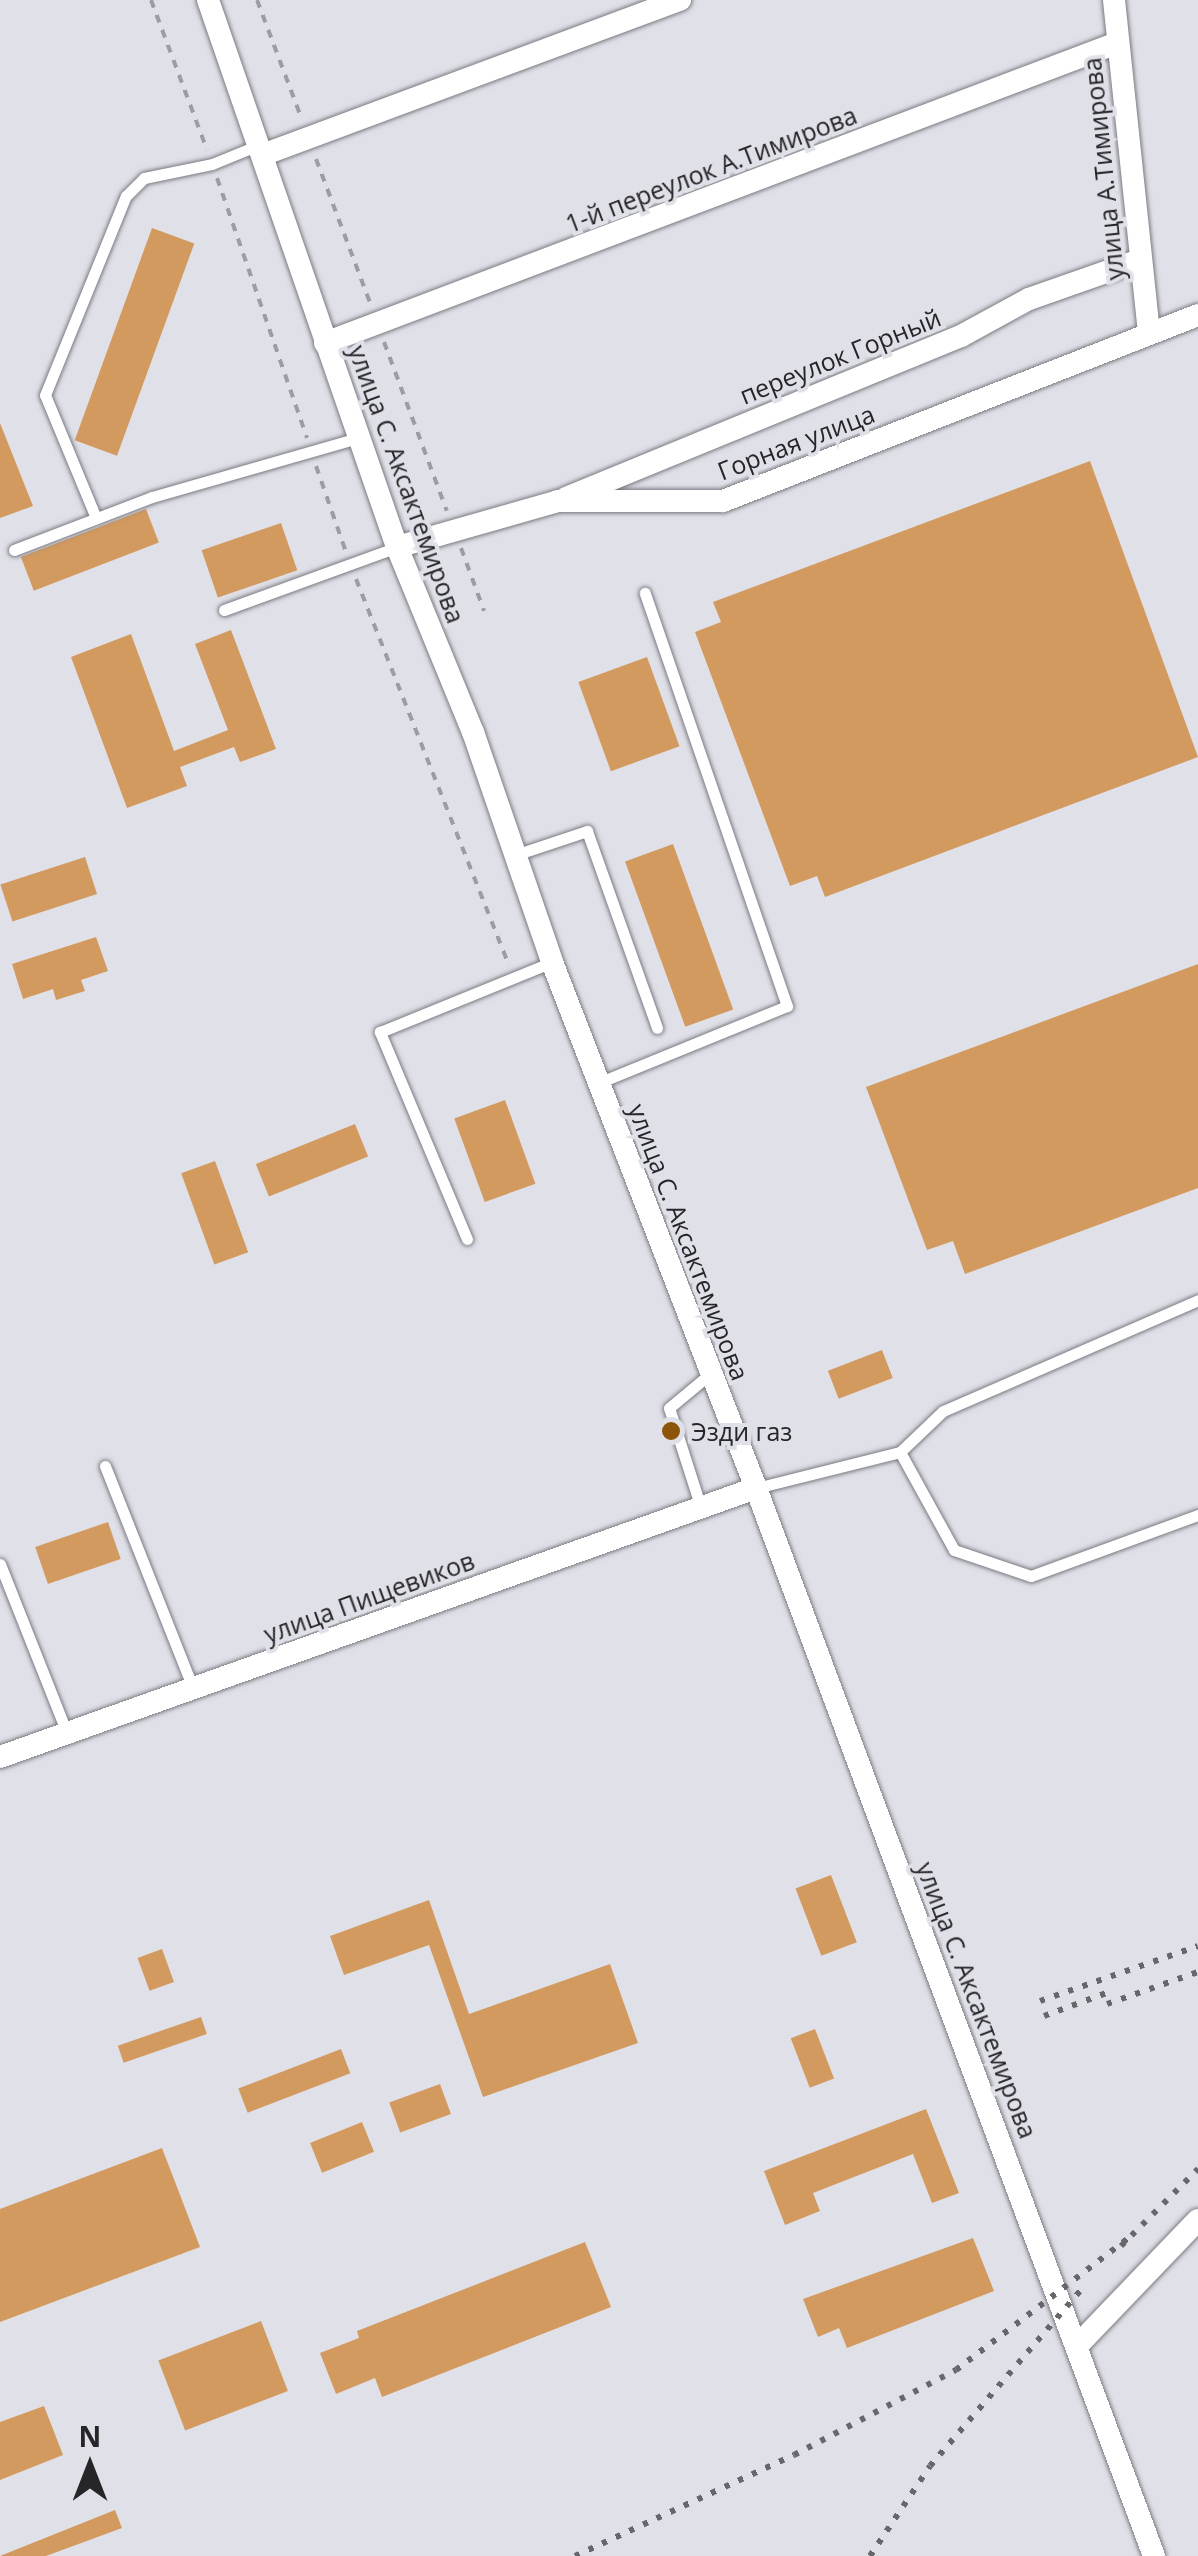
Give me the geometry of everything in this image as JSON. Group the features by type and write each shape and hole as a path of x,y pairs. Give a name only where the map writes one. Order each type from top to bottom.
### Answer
{"street":[{"name":"улица С. Аксактемирова","path":"208,0 263,149 325,343 397,547 474,732 552,962 756,1488 1154,2556"},
{"path":"263,149 680,0"},
{"name":"улица А.Тимирова","path":"1114,0 1148,332"},
{"name":"1-й переулок А.Тимирова","path":"325,343 1117,43"},
{"name":"переулок Горный","path":"558,501 961,336 1029,299 1140,260"},
{"name":"Горная улица","path":"397,547 558,501 723,501 1198,315"},
{"name":"улица Пищевиков","path":"0,1757 756,1488"},
{"path":"1078,2345 1198,2220"}],"lane":[{"path":"96,518 45,395 126,196 144,178 263,149"},
{"path":"14,550 96,518 358,438"},
{"path":"224,610 397,547"},
{"path":"598,1082 787,1006 645,592"},
{"path":"515,855 587,831 657,1028"},
{"path":"467,1239 380,1032 552,962"},
{"path":"756,1488 900,1452 943,1411 1198,1300"},
{"path":"701,1508 669,1408 711,1374"},
{"path":"900,1452 954,1550 1031,1576 1198,1515"},
{"path":"105,1466 193,1688"},
{"path":"0,1564 67,1734"}],"path":[{"path":"151,0 350,564 514,978"}],"building":[{"path":"152,228 194,243 117,456 75,440"},
{"path":"0,423 33,506 0,518"},
{"path":"1090,461 1198,757 825,897 817,876 790,886 695,632 721,622 713,602"},
{"path":"146,509 159,543 34,591 21,557"},
{"path":"281,523 297,570 218,598 202,550"},
{"path":"231,630 276,749 240,762 234,747 180,767 187,786 127,808 71,657 131,634 174,751 228,730 195,644"},
{"path":"647,657 679,746 611,771 578,682"},
{"path":"673,844 733,1009 685,1027 625,861"},
{"path":"85,857 97,894 12,922 0,885"},
{"path":"96,937 108,971 81,980 85,991 56,1000 53,989 23,999 12,964"},
{"path":"1198,964 1198,1188 965,1274 953,1241 927,1250 866,1087"},
{"path":"505,1100 535,1184 485,1202 454,1118"},
{"path":"355,1124 368,1156 269,1197 256,1164"},
{"path":"215,1161 248,1252 214,1264 181,1173"},
{"path":"882,1350 893,1378 839,1399 828,1371"},
{"path":"108,1522 121,1559 48,1584 35,1547"},
{"path":"831,1875 857,1942 821,1956 796,1889"},
{"path":"429,1900 469,2014 610,1964 638,2043 483,2097 429,1945 344,1975 330,1936"},
{"path":"162,1949 174,1982 150,1991 138,1958"},
{"path":"201,2017 207,2034 124,2063 118,2046"},
{"path":"815,2029 834,2078 810,2088 791,2038"},
{"path":"341,2049 350,2073 248,2113 238,2088"},
{"path":"440,2084 451,2114 400,2133 389,2102"},
{"path":"926,2109 959,2193 932,2203 913,2154 813,2193 820,2211 785,2225 764,2171"},
{"path":"362,2122 374,2152 322,2173 310,2143"},
{"path":"162,2148 200,2247 0,2322 0,2209"},
{"path":"973,2238 994,2291 847,2348 839,2328 818,2337 803,2299"},
{"path":"585,2242 611,2307 382,2397 375,2378 336,2394 320,2353 359,2338 357,2331"},
{"path":"261,2321 288,2391 185,2430 158,2360"},
{"path":"44,2406 63,2455 0,2480 0,2422"},
{"path":"115,2510 122,2528 46,2556 0,2556"}],"railway":[{"path":"1040,2001 1198,1946"},
{"path":"1107,2004 1198,1972"},
{"path":"1044,2016 1109,1992"},
{"path":"1121,2246 1198,2169"},
{"path":"575,2556 794,2455 956,2370 1130,2237"},
{"path":"870,2556 930,2466 1081,2290"}],"place":[{"name":"Эзди газ","path":"671,1431"}]}
